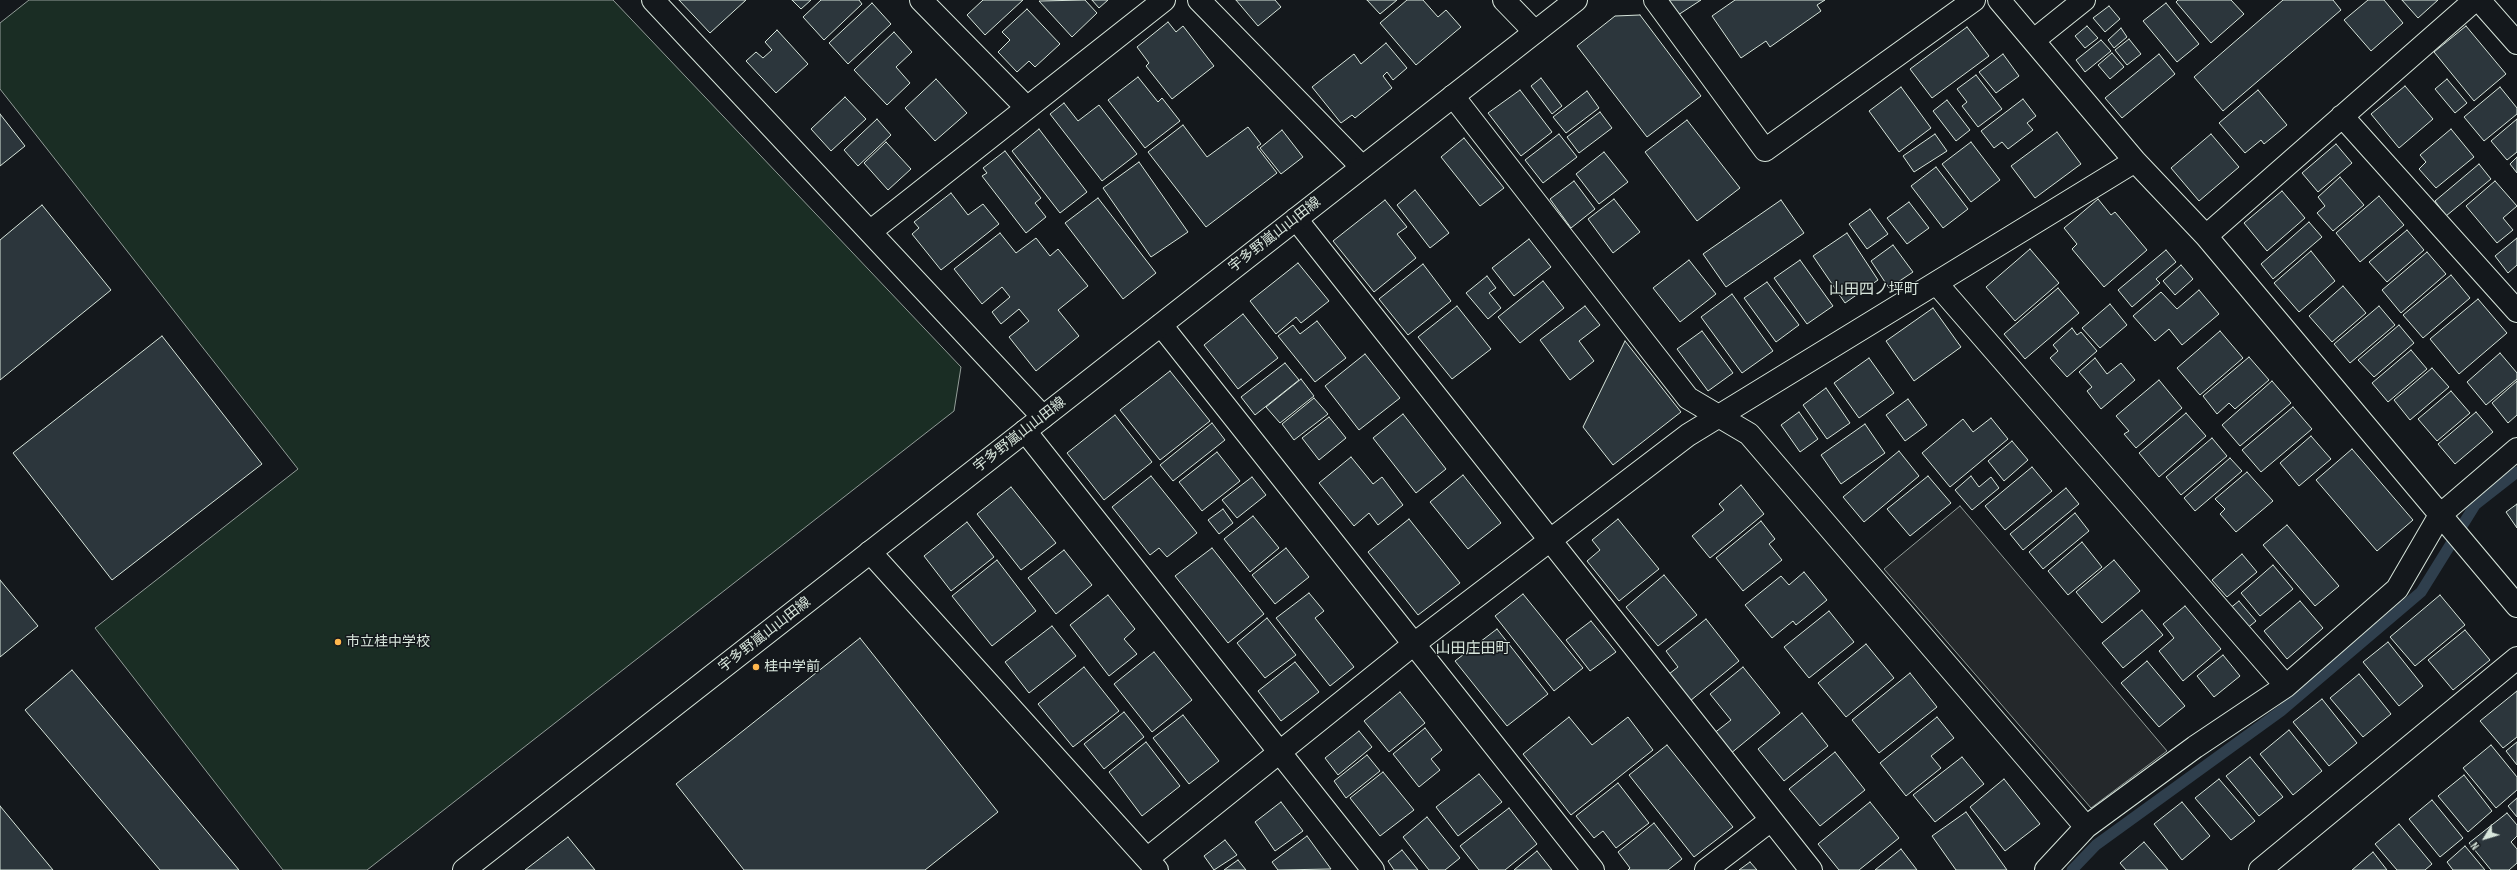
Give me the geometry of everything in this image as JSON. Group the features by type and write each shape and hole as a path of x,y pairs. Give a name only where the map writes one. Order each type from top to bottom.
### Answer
{"street":[{"path":"654,0 1043,417"},
{"path":"921,0 1027,108"},
{"path":"871,231 1164,0"},
{"path":"1199,0 1362,167"},
{"path":"1504,0 1535,32"},
{"name":"宇多野嵐山山田線","path":"464,870 1576,0"},
{"path":"1655,0 1765,150 1974,0"},
{"path":"1999,0 2135,161 2206,236 2517,606"},
{"path":"2034,40 2084,0"},
{"path":"2206,236 2475,0"},
{"path":"2479,0 2517,43"},
{"path":"1453,96 1688,398 1749,434 2086,827"},
{"path":"2342,116 2517,311"},
{"path":"870,552 1153,864 1279,753 1414,644 1550,542 1688,435 2135,161"},
{"path":"1296,219 1550,542 1812,870"},
{"path":"1936,284 2286,686"},
{"path":"1161,324 1593,870"},
{"path":"1025,431 1373,870"},
{"path":"2046,870 2086,827 2195,747 2286,686 2397,589 2440,515 2517,449"},
{"path":"2260,870 2517,658"},
{"path":"1706,870 1771,820"}],"green space":[{"name":"市立桂中学校","path":"29,0 613,0 961,367 954,411 367,870 283,870 95,628 298,469 0,89 0,23"}],"shaded area":[{"path":"1960,506 2167,751 2091,808 1884,569"}],"building":[{"path":"679,0 746,0 710,33"},
{"path":"792,0 811,0 801,9"},
{"path":"821,0 859,0 862,4 824,40 803,17"},
{"path":"983,0 1023,0 985,35 967,15"},
{"path":"1085,0 1097,13 1072,37 1039,1"},
{"path":"1092,0 1108,0 1099,8"},
{"path":"1236,0 1275,0 1281,7 1258,26"},
{"path":"1367,0 1397,0 1380,14"},
{"path":"1407,0 1423,0 1438,17 1446,10 1461,27 1416,65 1380,23"},
{"path":"1668,0 1701,0 1678,15"},
{"path":"1735,0 1825,0 1817,5 1821,11 1770,47 1766,41 1741,58 1712,16"},
{"path":"2178,0 2231,0 2244,14 2211,43 2176,2"},
{"path":"2283,0 2333,0 2341,10 2223,111 2194,77"},
{"path":"2368,0 2384,0 2403,23 2371,51 2344,20"},
{"path":"2402,0 2438,0 2418,18"},
{"path":"872,3 891,24 848,64 829,43"},
{"path":"2166,3 2199,44 2177,62 2143,21"},
{"path":"2109,6 2120,19 2105,32 2093,18"},
{"path":"1027,9 1060,44 1035,67 1029,61 1017,72 998,52 1010,40 1002,32"},
{"path":"1640,15 1701,96 1647,137 1577,46 1615,16"},
{"path":"1168,22 1176,32 1183,26 1214,66 1172,99 1146,66 1149,63 1137,47"},
{"path":"2087,26 2098,38 2085,48 2075,36"},
{"path":"2466,26 2506,74 2474,101 2434,52"},
{"path":"1967,27 1989,56 1932,98 1910,69"},
{"path":"2121,28 2127,37 2114,48 2108,40"},
{"path":"777,30 808,64 776,93 746,61 756,52 763,58 772,50 765,42"},
{"path":"894,32 912,52 896,67 910,83 887,105 854,70"},
{"path":"2129,39 2141,54 2127,65 2115,50"},
{"path":"2101,40 2111,51 2085,72 2076,60"},
{"path":"1386,43 1407,68 1393,80 1387,72 1383,76 1392,88 1355,118 1352,115 1341,123 1312,87 1354,54 1361,64"},
{"path":"2112,53 2124,67 2110,79 2098,65"},
{"path":"2003,54 2019,76 1996,93 1979,72"},
{"path":"2159,54 2175,74 2122,118 2105,98"},
{"path":"1976,75 2002,109 1978,127 1962,106 1967,102 1957,89"},
{"path":"1138,77 1158,102 1162,98 1180,121 1145,148 1108,100"},
{"path":"1541,78 1562,106 1552,114 1531,86"},
{"path":"936,79 967,113 935,141 905,108"},
{"path":"2447,79 2467,103 2455,113 2435,89"},
{"path":"2405,86 2433,119 2399,148 2371,114"},
{"path":"1901,87 1931,128 1899,152 1869,111"},
{"path":"2500,87 2517,108 2517,114 2484,141 2464,117"},
{"path":"1520,90 1552,132 1521,156 1488,113"},
{"path":"2258,90 2287,125 2264,144 2261,140 2245,153 2219,123"},
{"path":"1587,91 1599,108 1566,133 1553,117"},
{"path":"845,97 866,119 831,151 811,129"},
{"path":"2023,99 2036,116 2027,123 2033,130 2008,149 2002,142 1994,148 1981,131"},
{"path":"1947,100 1970,130 1956,141 1933,111"},
{"path":"1064,103 1078,121 1099,105 1137,154 1102,181 1050,114"},
{"path":"1600,112 1612,128 1579,153 1567,137"},
{"path":"0,114 25,146 0,166"},
{"path":"877,119 891,135 858,166 844,150"},
{"path":"2517,119 2517,152 2507,160 2491,141"},
{"path":"1687,120 1740,188 1697,221 1645,152"},
{"path":"1183,125 1207,157 1248,127 1261,144 1257,147 1277,173 1206,227 1148,152"},
{"path":"1039,129 1087,192 1060,213 1012,151"},
{"path":"2451,129 2474,157 2436,188 2419,169 2426,162 2420,155"},
{"path":"1282,130 1303,157 1281,174 1260,148"},
{"path":"2057,132 2081,164 2035,198 2011,166"},
{"path":"1559,134 1577,157 1543,183 1525,160"},
{"path":"1935,134 1947,151 1914,172 1903,156"},
{"path":"2211,134 2239,167 2199,201 2171,168"},
{"path":"1464,138 1504,188 1480,206 1441,157"},
{"path":"886,142 911,169 888,190 864,163"},
{"path":"1971,142 2000,180 1971,202 1942,164"},
{"path":"2336,144 2352,163 2318,192 2302,173"},
{"path":"1005,151 1041,198 1035,203 1046,217 1026,233 982,176 987,173 983,168"},
{"path":"1604,152 1628,182 1599,204 1576,174"},
{"path":"2517,157 2517,173 2510,164"},
{"path":"1139,162 1188,232 1151,257 1103,188"},
{"path":"2479,164 2491,179 2446,216 2435,201"},
{"path":"1936,167 1968,209 1943,228 1911,186"},
{"path":"2340,177 2364,205 2333,231 2317,213 2325,206 2318,197"},
{"path":"1574,181 1595,209 1571,228 1550,199"},
{"path":"2495,181 2517,206 2503,218 2513,230 2497,243 2466,206"},
{"path":"1415,190 1449,233 1430,248 1397,205"},
{"path":"2282,191 2305,218 2267,251 2244,223"},
{"path":"951,193 968,215 983,204 999,224 941,270 912,234 919,228 914,222"},
{"path":"2379,196 2404,225 2360,262 2336,233"},
{"path":"1098,198 1156,273 1123,299 1065,223"},
{"path":"1614,199 1640,232 1613,253 1588,219"},
{"path":"2098,199 2111,215 2115,212 2147,250 2104,287 2072,249 2077,244 2064,228"},
{"path":"1385,200 1407,227 1397,234 1416,258 1374,292 1333,241"},
{"path":"1781,200 1804,233 1726,287 1703,254"},
{"path":"1909,202 1929,228 1907,244 1887,218"},
{"path":"42,205 111,290 0,380 0,240"},
{"path":"1870,209 1888,234 1867,249 1849,224"},
{"path":"2309,222 2322,237 2273,279 2261,264"},
{"path":"2407,230 2424,250 2387,282 2369,262"},
{"path":"1000,233 1016,253 1036,238 1050,256 1058,249 1088,286 1058,310 1079,336 1036,371 1009,337 1029,321 1019,309 1001,324 992,312 1010,297 1002,287 982,304 954,269"},
{"path":"1847,233 1878,280 1845,303 1813,256"},
{"path":"2517,238 2517,265 2508,273 2495,256"},
{"path":"1529,239 1551,267 1514,296 1492,268"},
{"path":"1893,245 1913,272 1889,288 1871,261"},
{"path":"2030,249 2059,283 2015,321 1986,287"},
{"path":"2166,250 2176,262 2156,279 2160,283 2132,307 2118,290"},
{"path":"2311,251 2335,281 2299,312 2274,283"},
{"path":"2427,252 2446,274 2401,313 2382,290"},
{"path":"1689,260 1716,294 1680,322 1653,288"},
{"path":"1800,260 1833,306 1807,324 1774,278"},
{"path":"1298,263 1329,301 1301,323 1296,317 1276,334 1250,301"},
{"path":"1423,264 1451,301 1408,335 1379,299"},
{"path":"2181,265 2193,279 2175,295 2163,281"},
{"path":"2451,275 2470,298 2423,338 2403,315"},
{"path":"1487,276 1496,288 1489,293 1501,308 1488,319 1466,293"},
{"path":"1543,281 1564,308 1520,343 1498,317"},
{"path":"1767,282 1799,325 1776,342 1744,298"},
{"path":"2343,286 2366,313 2332,342 2309,316"},
{"path":"2058,288 2079,313 2025,359 2004,334"},
{"path":"2199,290 2219,314 2182,345 2169,329 2155,341 2133,316 2161,292 2177,309"},
{"path":"1732,294 1773,351 1742,373 1701,317"},
{"path":"2478,299 2507,333 2459,374 2430,339"},
{"path":"2110,304 2127,325 2100,348 2082,328"},
{"path":"1457,306 1491,349 1452,379 1418,337"},
{"path":"1585,306 1600,325 1579,341 1594,361 1570,380 1540,340"},
{"path":"2379,306 2395,325 2350,363 2334,344"},
{"path":"1933,308 1961,347 1914,381 1886,341"},
{"path":"1243,314 1278,358 1238,389 1204,345"},
{"path":"1317,321 1346,358 1315,382 1278,336 1293,325 1300,334"},
{"path":"2399,325 2414,343 2374,377 2358,360"},
{"path":"2072,328 2077,335 2081,332 2097,351 2067,377 2050,358 2058,351 2053,345"},
{"path":"1702,331 1733,373 1708,391 1677,349"},
{"path":"2220,331 2243,358 2200,395 2177,368"},
{"path":"162,336 262,464 112,580 13,453"},
{"path":"1625,341 1681,412 1613,465 1583,427"},
{"path":"2411,350 2427,369 2388,402 2372,383"},
{"path":"2500,353 2517,373 2517,379 2486,405 2467,382"},
{"path":"1365,354 1400,398 1359,430 1325,386"},
{"path":"2249,357 2269,380 2235,409 2229,403 2217,414 2203,396"},
{"path":"1869,358 1894,393 1859,418 1834,383"},
{"path":"2095,358 2107,374 2121,363 2135,380 2101,409 2087,391 2092,387 2079,372"},
{"path":"1285,363 1299,380 1255,415 1241,397"},
{"path":"2432,368 2449,387 2410,420 2394,400"},
{"path":"1170,371 1210,421 1160,460 1120,410"},
{"path":"1301,379 1314,396 1280,423 1266,407"},
{"path":"2159,380 2182,408 2136,448 2124,434 2129,431 2116,416"},
{"path":"2272,381 2291,403 2240,446 2222,425"},
{"path":"2517,381 2517,415 2508,423 2492,403"},
{"path":"1826,388 1850,423 1827,439 1803,405"},
{"path":"2451,391 2470,413 2437,441 2418,419"},
{"path":"1314,398 1328,414 1294,440 1282,424"},
{"path":"1908,399 1927,425 1905,441 1886,415"},
{"path":"2293,407 2312,429 2261,472 2242,450"},
{"path":"1799,412 1818,439 1800,452 1781,425"},
{"path":"2476,412 2493,432 2455,464 2438,444"},
{"path":"2186,413 2206,436 2159,477 2139,453"},
{"path":"1403,414 1446,469 1416,493 1373,438"},
{"path":"1115,415 1152,462 1104,500 1067,453"},
{"path":"1329,417 1346,438 1319,460 1302,438"},
{"path":"1991,418 2008,439 1950,487 1922,453 1963,419 1973,432"},
{"path":"1212,423 1225,440 1173,481 1160,465"},
{"path":"1865,424 1885,453 1841,484 1821,455"},
{"path":"2311,436 2331,459 2299,486 2280,463"},
{"path":"2212,438 2227,456 2181,495 2166,477"},
{"path":"2012,441 2028,460 2004,481 1988,461"},
{"path":"2352,449 2413,520 2377,551 2316,480"},
{"path":"1899,451 1919,476 1864,522 1843,497"},
{"path":"1217,452 1240,481 1202,511 1179,482"},
{"path":"1351,457 1373,484 1382,477 1403,505 1378,525 1369,513 1354,526 1319,483"},
{"path":"2230,458 2242,471 2195,511 2184,498"},
{"path":"2032,467 2052,491 2005,530 1985,506"},
{"path":"2247,472 2273,501 2236,532 2220,514 2225,509 2215,499"},
{"path":"1463,475 1501,523 1468,549 1430,502"},
{"path":"1151,476 1197,533 1167,557 1159,548 1150,555 1112,507"},
{"path":"1928,476 1951,503 1910,536 1887,509"},
{"path":"1971,476 1979,487 1991,477 1999,488 1972,510 1955,490"},
{"path":"1252,477 1266,495 1237,518 1222,500"},
{"path":"1741,485 1764,514 1710,558 1692,536 1724,510 1719,504"},
{"path":"1011,487 1056,543 1021,570 977,514"},
{"path":"2066,488 2079,504 2023,550 2010,534"},
{"path":"2517,504 2517,528 2506,512"},
{"path":"1223,509 1233,523 1219,534 1208,520"},
{"path":"2075,513 2089,531 2043,569 2029,552"},
{"path":"1253,516 1279,548 1250,572 1224,539"},
{"path":"1409,519 1460,583 1418,615 1368,552"},
{"path":"1618,519 1659,569 1619,601 1587,561 1600,550 1592,540"},
{"path":"1761,521 1775,539 1769,544 1782,560 1743,591 1716,558"},
{"path":"967,522 994,557 951,591 924,556"},
{"path":"2287,525 2339,586 2315,606 2263,545"},
{"path":"2082,542 2102,567 2068,595 2048,571"},
{"path":"1212,548 1264,614 1228,643 1175,576"},
{"path":"1286,548 1309,577 1275,604 1252,575"},
{"path":"1064,550 1092,585 1056,614 1028,578"},
{"path":"2242,554 2257,572 2227,597 2212,580"},
{"path":"997,560 1036,611 992,646 952,596"},
{"path":"2114,560 2140,591 2102,623 2076,592"},
{"path":"2273,565 2293,589 2260,616 2241,593"},
{"path":"1804,572 1827,600 1796,625 1793,621 1772,638 1745,605 1781,576 1789,585"},
{"path":"1664,575 1697,615 1658,646 1626,607"},
{"path":"0,580 38,626 0,657"},
{"path":"1309,593 1324,611 1315,618 1354,667 1330,686 1276,618"},
{"path":"1523,594 1583,668 1554,691 1495,616"},
{"path":"1108,595 1135,629 1124,639 1137,654 1109,676 1070,625"},
{"path":"2440,595 2465,625 2415,666 2390,637"},
{"path":"2239,601 2256,621 2246,629 2229,609"},
{"path":"2300,601 2323,628 2287,659 2264,631"},
{"path":"2185,606 2221,649 2183,681 2159,651 2174,638 2163,624"},
{"path":"2142,610 2163,635 2123,668 2102,643"},
{"path":"1829,611 1854,642 1809,678 1784,647"},
{"path":"1267,618 1296,655 1265,678 1237,643"},
{"path":"1706,619 1739,661 1690,701 1669,674 1678,667 1666,651"},
{"path":"1591,621 1616,652 1590,671 1566,640"},
{"path":"1052,626 1076,656 1029,693 1005,662"},
{"path":"1497,629 1548,694 1507,726 1455,661"},
{"path":"2465,630 2490,660 2453,690 2428,660"},
{"path":"860,638 998,812 925,870 744,870 676,784"},
{"path":"2388,642 2423,686 2399,706 2363,662"},
{"path":"1866,644 1894,678 1846,717 1818,683"},
{"path":"1154,652 1192,700 1152,732 1114,684"},
{"path":"2223,655 2240,676 2214,697 2197,676"},
{"path":"2147,661 2185,706 2159,727 2121,683"},
{"path":"1295,662 1319,692 1281,721 1258,691"},
{"path":"1084,667 1119,711 1073,747 1038,704"},
{"path":"1743,667 1780,713 1730,754 1713,734 1731,720 1710,694"},
{"path":"72,670 239,870 160,870 25,710"},
{"path":"1910,673 1937,707 1879,753 1852,720"},
{"path":"2359,674 2391,714 2363,737 2330,698"},
{"path":"2517,691 2517,737 2503,748 2480,721"},
{"path":"1400,692 1425,723 1389,752 1364,721"},
{"path":"2322,699 2357,743 2329,766 2293,722"},
{"path":"1124,712 1144,737 1104,769 1084,744"},
{"path":"1802,713 1828,746 1784,781 1758,749"},
{"path":"1183,715 1219,761 1189,784 1153,738"},
{"path":"1569,717 1592,745 1628,717 1653,750 1571,815 1523,754"},
{"path":"1937,717 1954,738 1931,756 1941,768 1906,796 1880,763"},
{"path":"1425,728 1442,750 1431,759 1440,770 1419,787 1393,754"},
{"path":"2289,730 2322,771 2293,795 2260,754"},
{"path":"1359,731 1372,747 1338,775 1325,758"},
{"path":"1146,742 1180,786 1142,816 1109,772"},
{"path":"2517,742 2517,765 2506,751"},
{"path":"1667,745 1733,827 1694,857 1629,775"},
{"path":"2491,745 2517,777 2517,790 2496,808 2463,768"},
{"path":"1835,752 1865,790 1820,826 1789,789"},
{"path":"1367,755 1380,771 1346,798 1334,781"},
{"path":"1962,757 1984,784 1935,822 1913,795"},
{"path":"2250,757 2283,797 2259,816 2226,776"},
{"path":"1383,772 1414,810 1380,836 1350,798"},
{"path":"1479,774 1502,802 1458,836 1436,807"},
{"path":"2464,775 2492,811 2468,832 2438,796"},
{"path":"2004,779 2040,824 2005,851 1970,807"},
{"path":"2219,779 2255,821 2231,840 2195,798"},
{"path":"1618,783 1649,823 1616,848 1603,831 1594,838 1576,816"},
{"path":"2517,798 2517,817 2508,806"},
{"path":"2432,800 2463,838 2440,857 2409,819"},
{"path":"1281,802 1303,831 1275,851 1255,822"},
{"path":"1870,802 1899,838 1859,870 1839,870 1818,844"},
{"path":"2182,802 2210,836 2182,860 2154,824"},
{"path":"0,806 53,870 0,870"},
{"path":"1509,808 1537,844 1505,870 1479,870 1460,846"},
{"path":"1966,812 2007,870 1956,870 1932,836"},
{"path":"2507,813 2517,825 2517,836 2511,842 2517,849 2517,863 2509,870 2491,870 2469,843"},
{"path":"1427,817 1460,858 1445,870 1429,870 1403,837"},
{"path":"1654,823 1682,859 1668,870 1628,870 1630,868 1618,852"},
{"path":"2399,824 2432,864 2425,870 2397,870 2375,844"},
{"path":"1307,836 1331,869 1278,870 1272,862"},
{"path":"568,837 595,870 525,870"},
{"path":"1225,840 1237,855 1214,870 1204,856"},
{"path":"2144,842 2168,870 2126,870 2120,863"},
{"path":"2465,846 2485,870 2453,870 2447,862"},
{"path":"1901,849 1917,870 1875,870"},
{"path":"1402,850 1418,870 1394,870 1388,861"},
{"path":"1537,851 1552,870 1514,870"},
{"path":"2373,852 2387,870 2352,870"},
{"path":"1238,860 1246,870 1224,870"},
{"path":"1750,862 1757,870 1739,870"}],"waterway":[{"path":"2072,870 2096,845 2281,711 2421,592 2475,505 2517,472"}],"place":[{"name":"市立桂中学校","path":"338,642"},
{"name":"桂中学前","path":"756,667"}],"district":[{"name":"山田四ノ坪町","path":"1874,290"},
{"name":"山田庄田町","path":"1473,649"}]}
